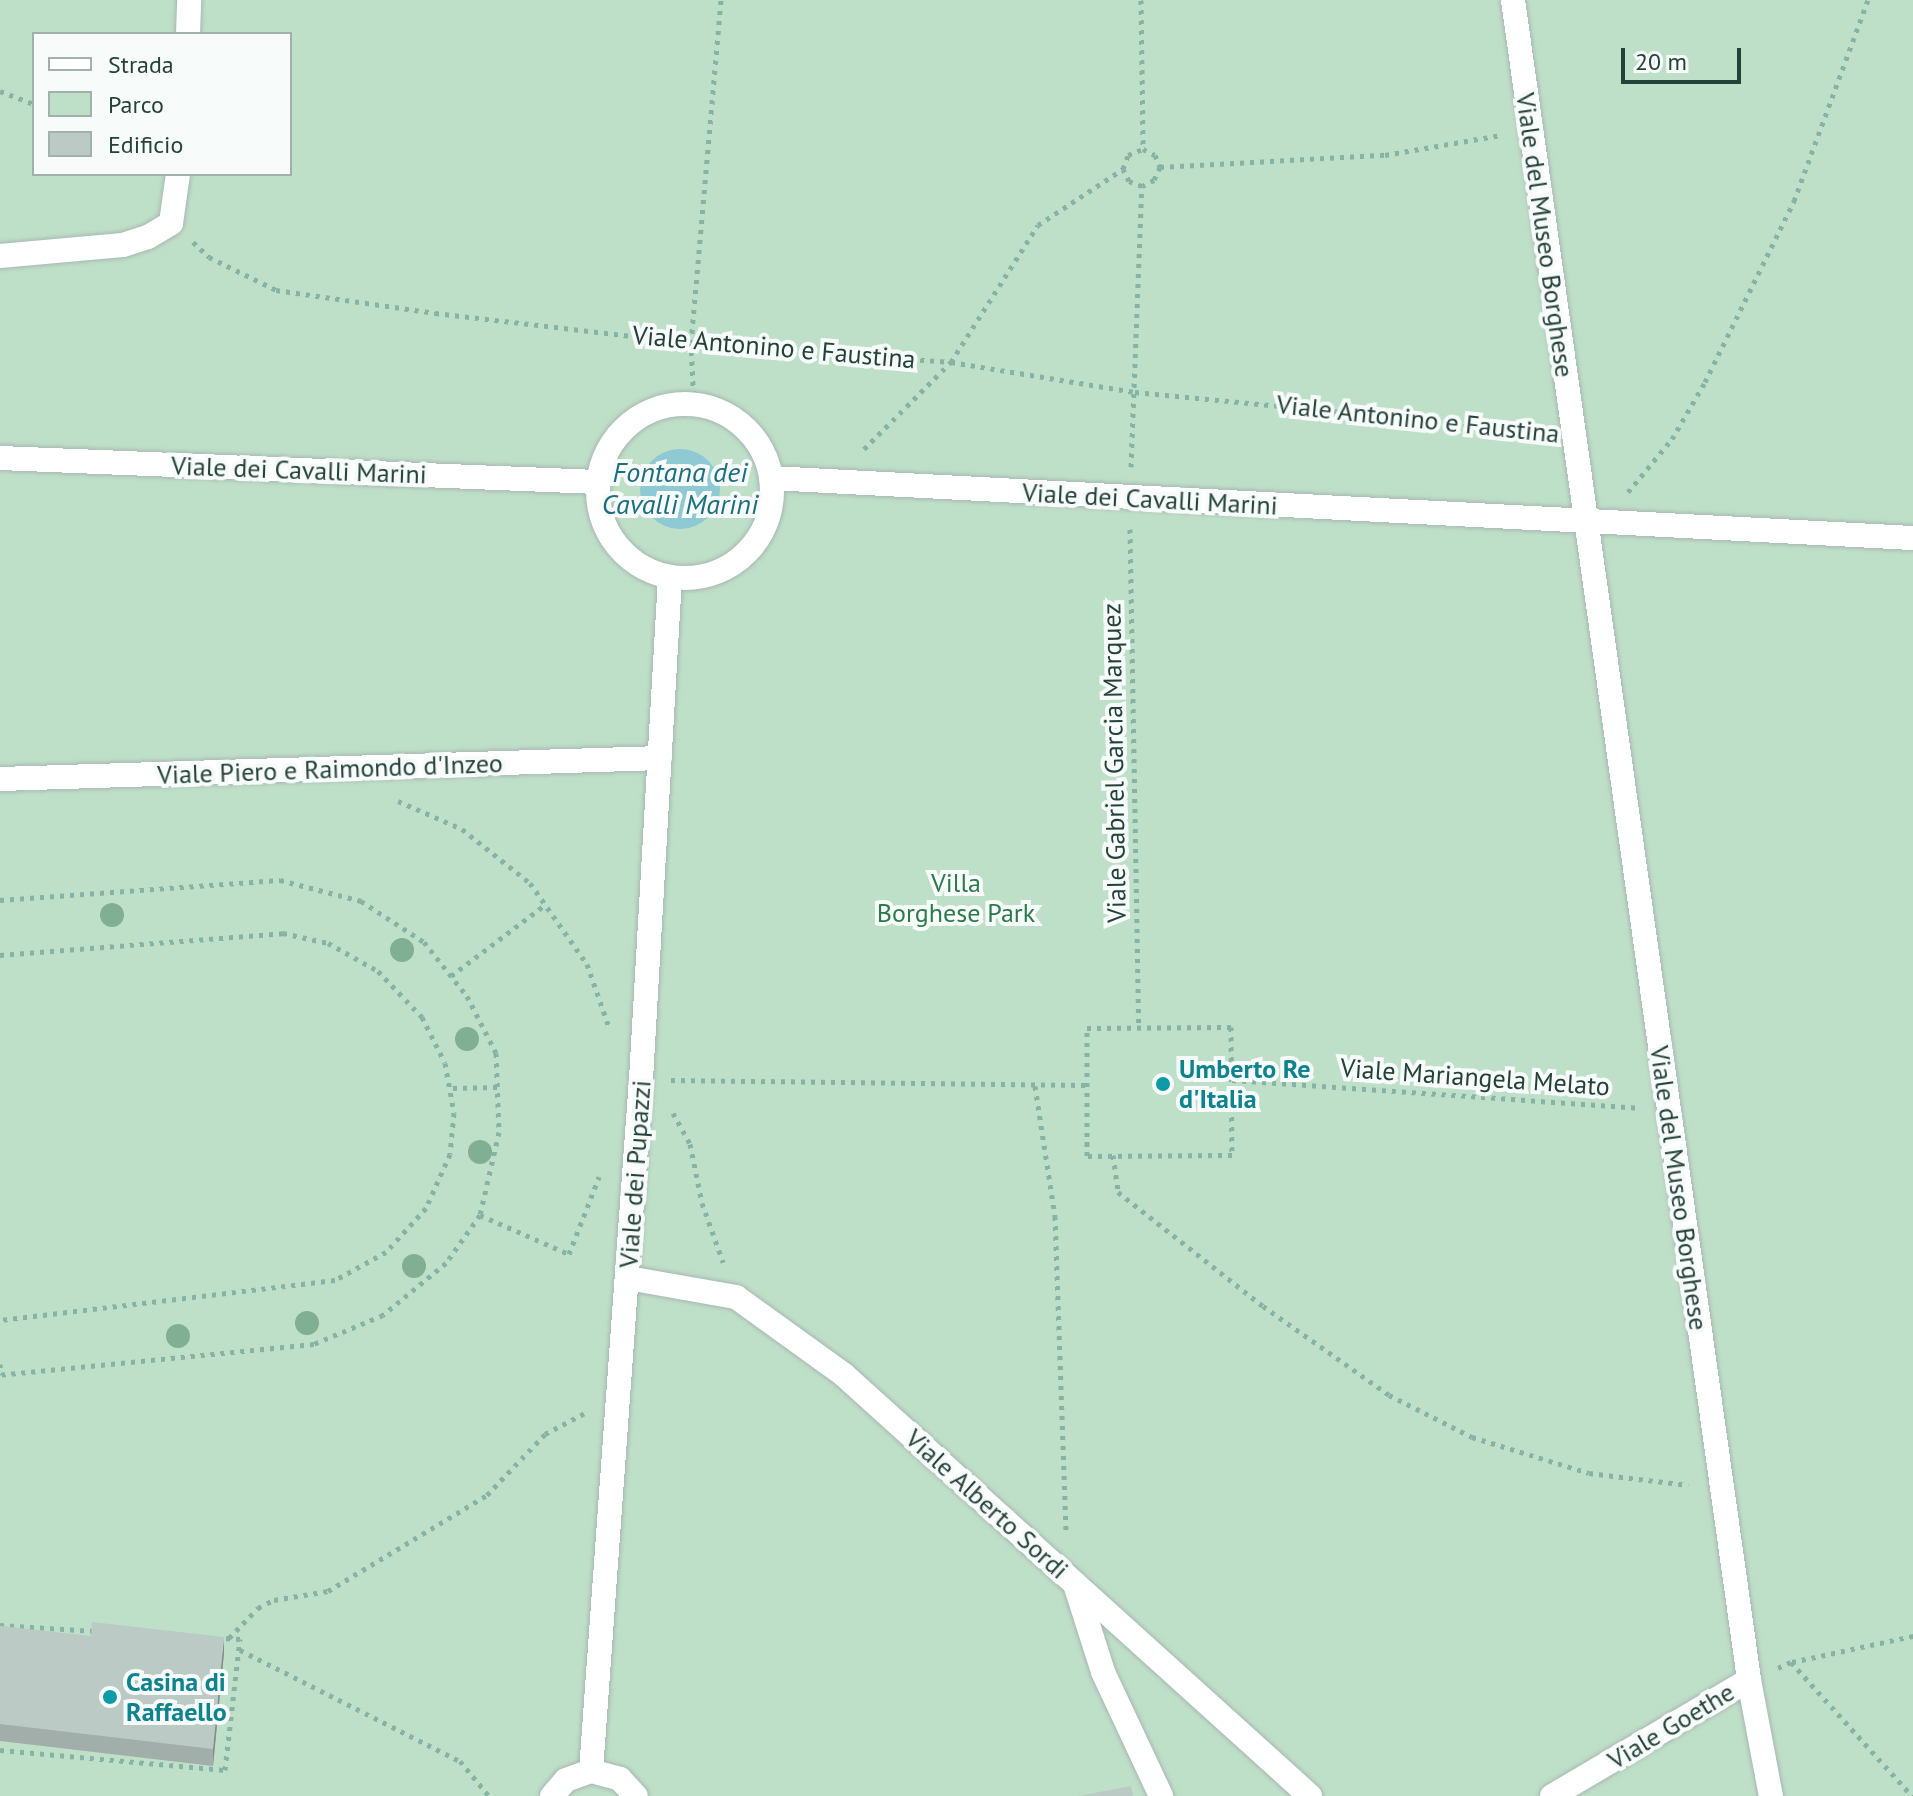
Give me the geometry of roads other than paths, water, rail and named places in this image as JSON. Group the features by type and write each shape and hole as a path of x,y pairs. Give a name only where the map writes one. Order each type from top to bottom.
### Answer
{"street":[{"path":"188,32 189,0"},
{"name":"Viale del Museo Borghese","path":"1513,0 1584,524 1749,1680 1771,1796"},
{"path":"0,256 123,245 171,223 178,176"},
{"path":"694,405 744,427 757,442 771,478 769,510 753,545 722,570 670,578 622,552 601,517 598,482 604,459 629,425 649,412 694,405"},
{"name":"Viale dei Cavalli Marini","path":"0,458 598,482"},
{"name":"Viale dei Cavalli Marini","path":"771,478 1640,527 1913,538"},
{"name":"Viale dei Pupazzi","path":"591,1771 628,1278 648,1079 670,578"},
{"name":"Viale Piero e Raimondo d'Inzeo","path":"0,779 660,758"},
{"name":"Viale Alberto Sordi","path":"628,1278 736,1297 844,1375 1310,1796"},
{"path":"1075,1583 1103,1672 1161,1796"},
{"name":"Viale Goethe","path":"1552,1796 1749,1680"},
{"path":"552,1796 566,1780 591,1771 620,1779 636,1796"}],"water":[{"name":"Fontana dei Cavalli Marini","path":"680,449 695,452 708,461 717,474 720,489 717,504 708,517 695,526 680,529 665,526 652,517 643,504 640,489 643,474 652,461 665,452"}],"place":[{"name":"Umberto Re d'Italia","path":"1163,1084"},
{"name":"Casina di Raffaello","path":"110,1697"}],"park label":[{"name":"Villa Borghese Park","path":"956,898"}]}
